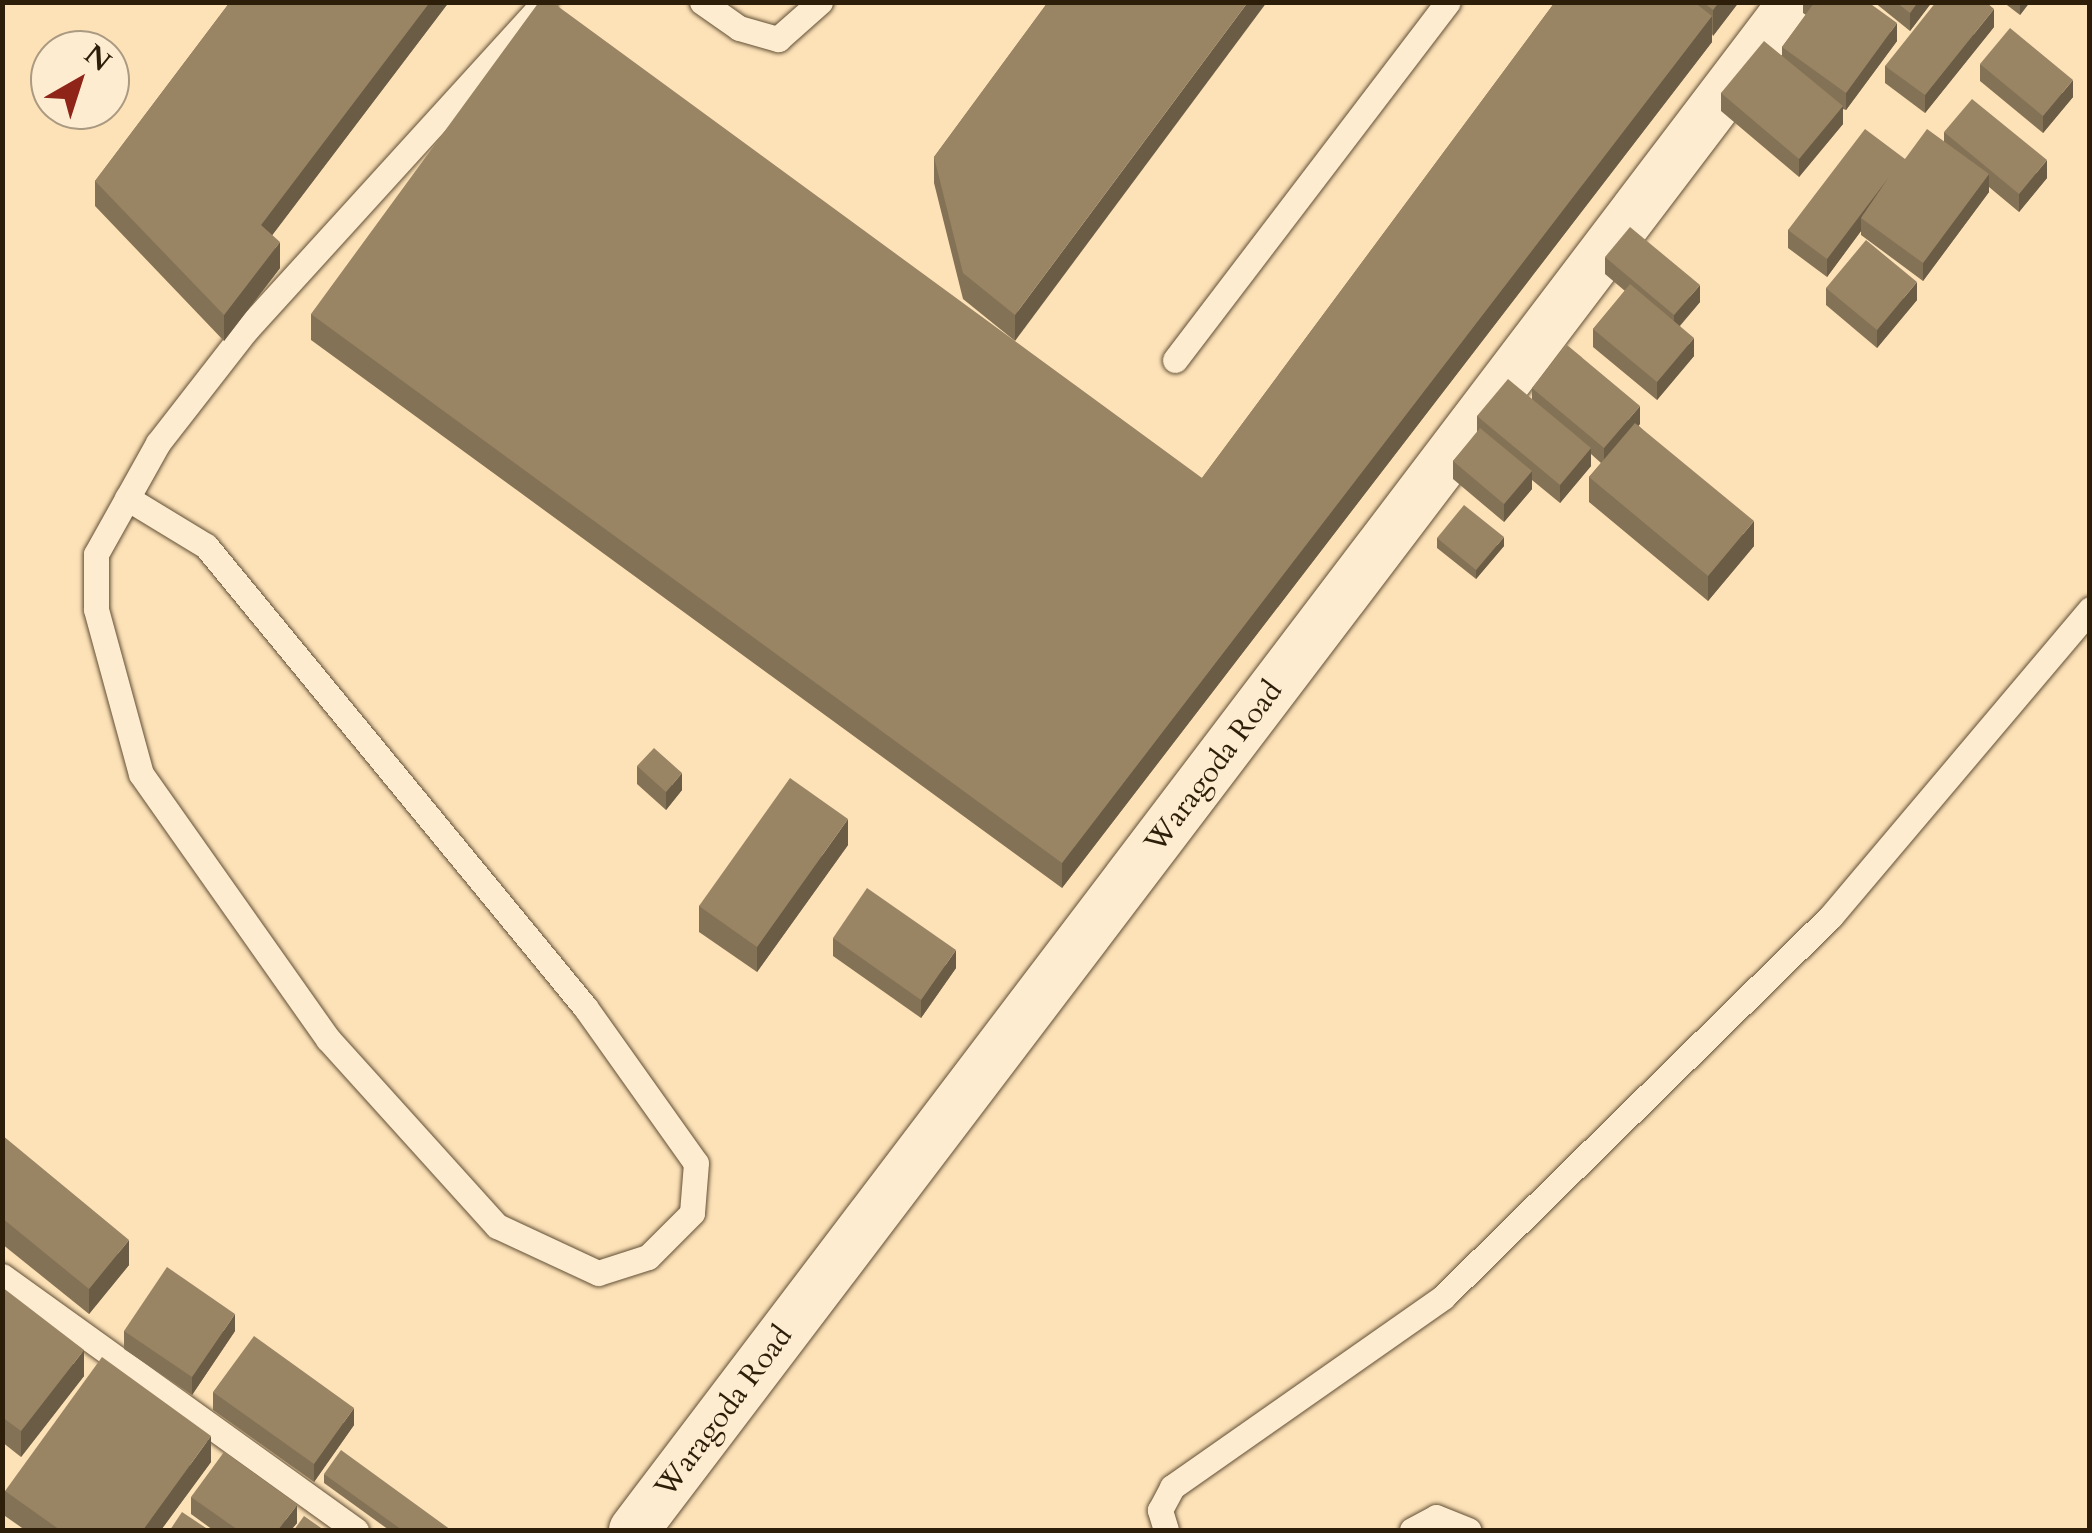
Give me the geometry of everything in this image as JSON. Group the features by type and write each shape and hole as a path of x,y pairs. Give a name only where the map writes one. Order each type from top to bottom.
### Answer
{"street":[{"name":"Waragoda Road","path":"634,1530 1794,2"}],"lane":[{"path":"128,498 206,546 585,1007 696,1163 692,1214 648,1257 598,1273 497,1226 328,1040 141,774 96,609 96,554 158,442 246,330 544,2"},
{"path":"702,2 739,28 778,39 820,2"},
{"path":"1176,360 1448,2"},
{"path":"1166,1530 1160,1510 1172,1488 1442,1298 1818,930 2090,609"},
{"path":"2,1276 356,1530"},
{"path":"1412,1530 1436,1517 1469,1530"}],"building":[{"path":"230,2 430,2 261,225 280,242 224,315 95,181"},
{"path":"539,2 552,2 1202,478 1555,2 1694,2 1712,16 1062,863 311,314"},
{"path":"1048,2 1248,2 1015,315 963,273 934,157"},
{"path":"1703,2 1719,2 1713,10"},
{"path":"1813,2 1868,2 1897,23 1846,93 1782,47"},
{"path":"1896,2 1918,2 1910,13"},
{"path":"1936,2 1986,2 1994,9 1925,95 1885,66"},
{"path":"2010,28 2073,80 2043,116 1980,64"},
{"path":"1764,41 1843,106 1799,159 1721,93"},
{"path":"1972,99 2047,160 2019,194 1944,132"},
{"path":"1865,129 1905,159 1927,129 1989,174 1923,263 1861,218 1889,177 1827,259 1788,230"},
{"path":"1630,227 1700,285 1674,315 1605,257"},
{"path":"1866,240 1917,282 1877,330 1826,288"},
{"path":"1630,284 1694,338 1657,382 1593,329"},
{"path":"1567,345 1640,406 1604,448 1532,388"},
{"path":"1508,379 1591,448 1560,485 1477,416"},
{"path":"1635,423 1754,521 1708,576 1589,477"},
{"path":"1480,428 1532,471 1504,504 1453,461"},
{"path":"1464,505 1504,537 1476,570 1437,538"},
{"path":"654,748 682,773 666,792 637,766"},
{"path":"790,778 848,819 757,947 699,906"},
{"path":"867,888 956,950 921,1000 833,938"},
{"path":"2,1135 129,1240 89,1289 2,1218"},
{"path":"167,1267 235,1314 192,1377 124,1331"},
{"path":"2,1287 84,1350 21,1431 2,1417"},
{"path":"254,1336 354,1408 314,1464 213,1392"},
{"path":"102,1357 211,1436 143,1530 60,1530 5,1491"},
{"path":"341,1450 451,1530 402,1530 324,1474"},
{"path":"224,1452 297,1505 278,1530 238,1530 191,1497"},
{"path":"182,1512 209,1530 170,1530"},
{"path":"304,1516 324,1530 294,1530"}]}
